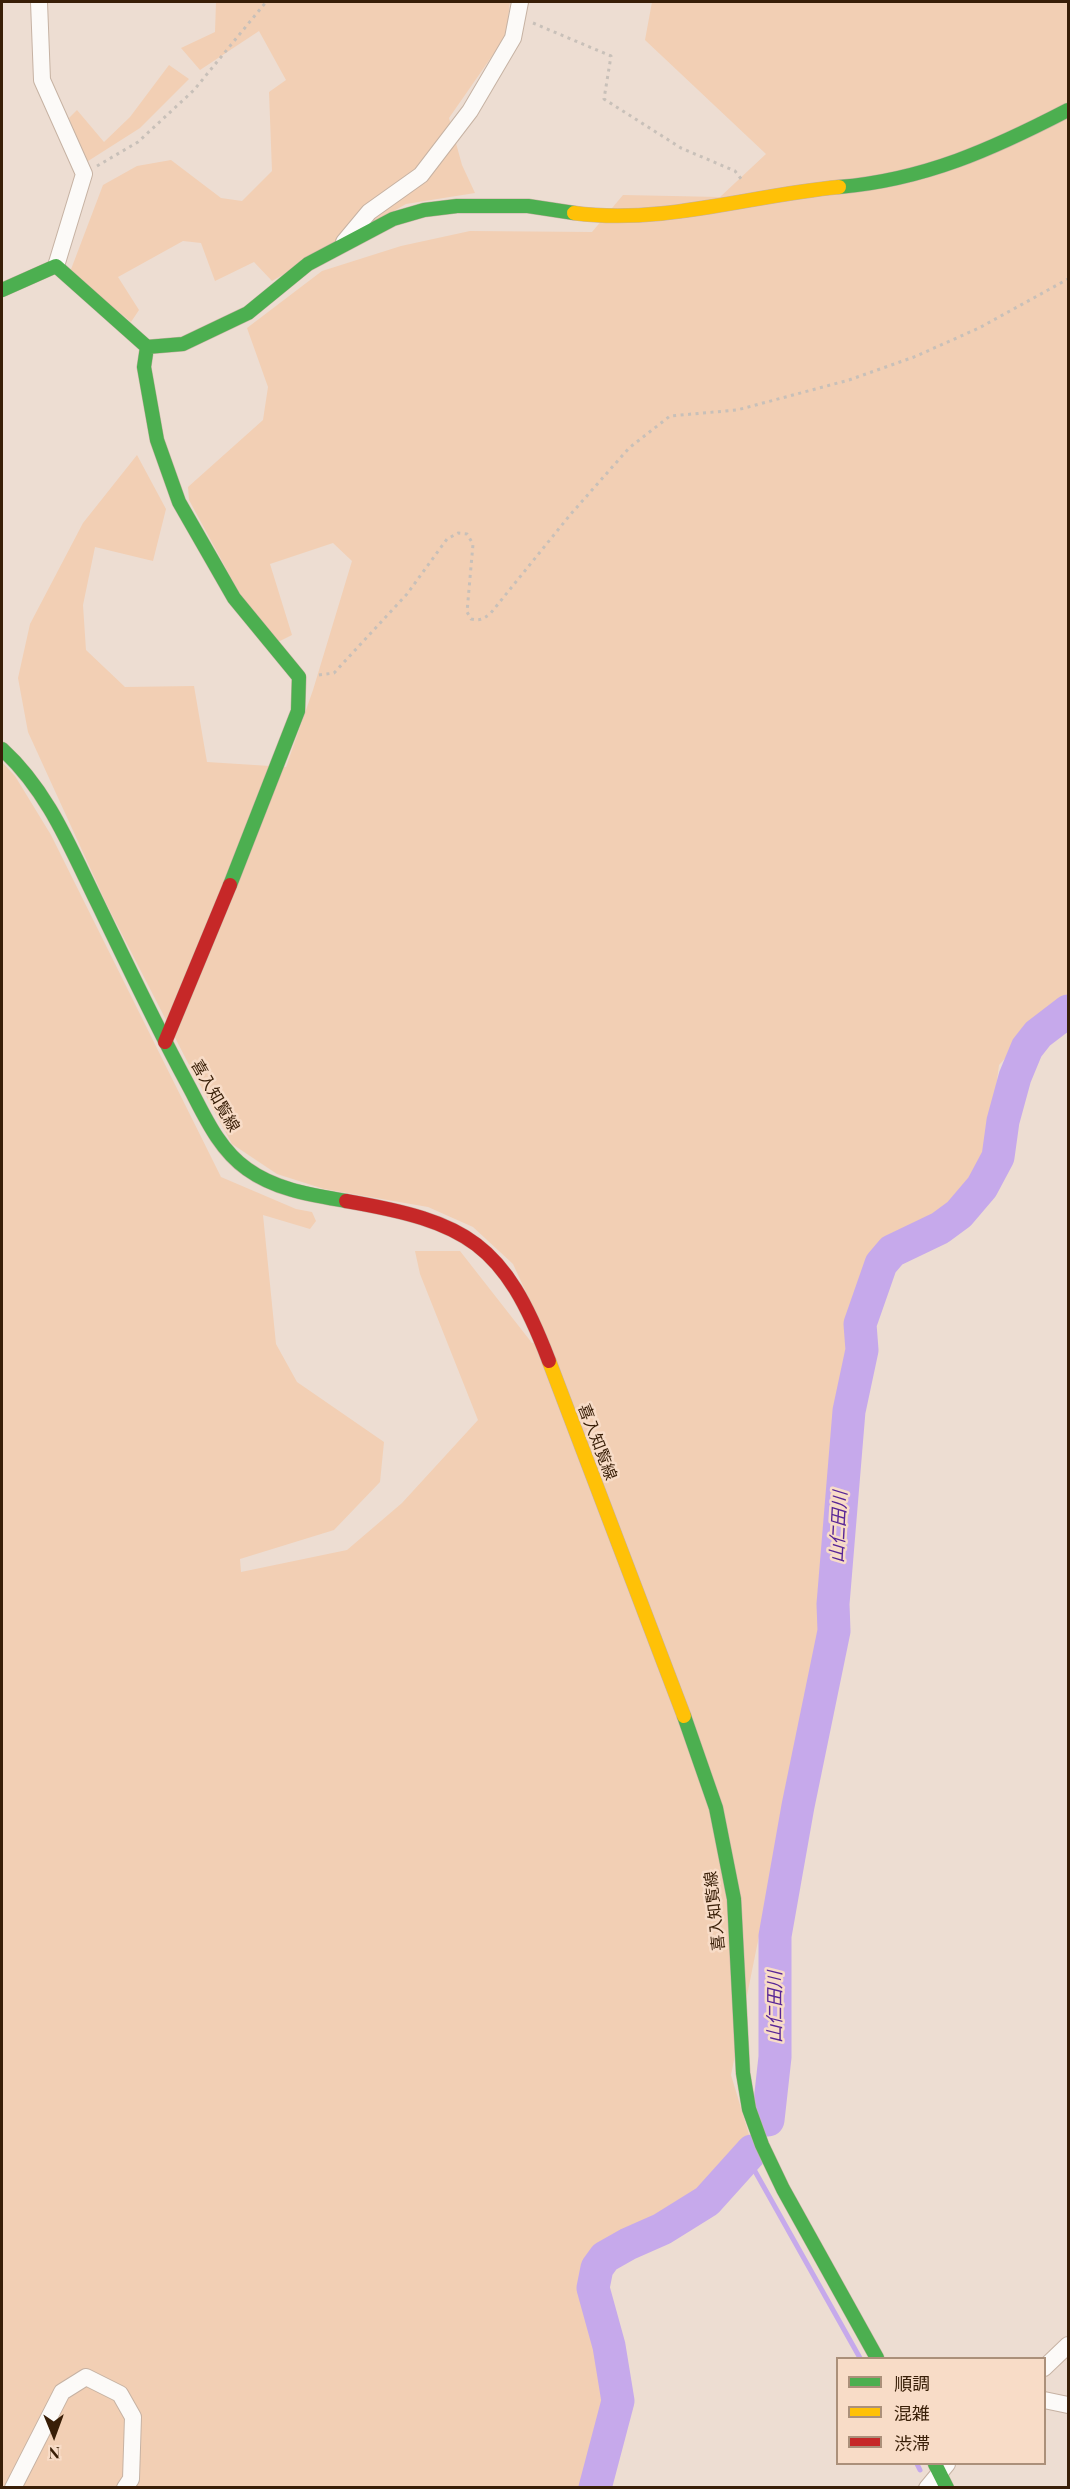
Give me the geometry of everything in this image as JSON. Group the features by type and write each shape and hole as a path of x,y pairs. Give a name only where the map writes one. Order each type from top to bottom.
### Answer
{"main road":[{"path":"2,290 56,266 147,347 183,344 248,313 308,264 393,219 424,210 457,206 528,206 604,217 680,212 756,198 909,177 1002,144 1068,110"},
{"path":"147,347 144,367 157,440 179,502 234,597 299,677 298,711 219,914 165,1042"},
{"name":"喜入知覧線","path":"2,749 27,773 58,823 165,1042 217,1137 237,1161 260,1177 283,1188 413,1213 449,1225 478,1243 501,1267 517,1290 545,1352 698,1754 716,1808 734,1899 743,2073 749,2109 762,2145 783,2189 876,2357"},
{"path":"941,2466 947,2487"}],"street":[{"path":"39,2 42,80 84,174 56,266"},
{"path":"340,247 369,212 421,175 470,111 513,38 520,9"},
{"path":"1046,2366 1068,2345"},
{"path":"13,2487 62,2392 86,2377 120,2394 133,2417 131,2479 125,2487"},
{"path":"1046,2400 1068,2405"},
{"path":"927,2487 941,2466"}],"path":[{"path":"84,174 138,142 194,90 266,2"},
{"path":"520,9 611,56 604,99 681,148 735,171 756,198"},
{"path":"299,677 334,673 407,594 447,539 458,533 467,534 473,544 467,612 471,619 482,620 502,602 570,515 621,457 670,416 737,410 849,380 914,357 979,328 1068,279"}],"shaded area":[{"path":"216,2 510,2 506,36 449,118 462,165 475,193 406,204 272,281 254,262 215,281 201,243 183,241 118,277 139,310 131,322 70,272 103,185 137,166 171,160 221,198 242,201 272,171 269,92 286,80 259,31 200,70 181,48 215,32"},
{"path":"652,2 1068,2 1068,1028 1014,1049 999,1065 985,1172 952,1211 879,1251 849,1324 835,1450 823,1618 731,2075 751,2141 727,2173 674,2208 600,2249 584,2287 603,2342 612,2386 599,2444 585,2487 2,2487 2,762 15,776 51,835 221,1177 296,1209 312,1212 316,1221 310,1229 263,1215 276,1344 297,1382 384,1442 380,1482 334,1530 240,1559 241,1572 347,1550 402,1503 478,1420 420,1274 415,1251 460,1251 532,1343 547,1338 513,1264 473,1227 428,1207 324,1189 277,1174 232,1144 107,905 28,732 18,678 30,624 83,523 137,455 166,509 153,561 95,547 83,605 86,650 125,687 194,686 207,762 286,767 313,690 352,561 333,543 270,564 292,635 278,642 242,598 189,500 188,487 263,420 268,387 247,328 322,271 401,246 470,231 592,232 623,195 720,197 766,154 645,40"},
{"path":"169,65 189,79 140,128 85,163 69,118 77,110 104,142 130,117"}],"waterway":[{"name":"山仁田川","path":"768,2120 775,2057 775,1936 798,1806 834,1631 833,1604 849,1411 862,1350 860,1324 881,1264 892,1251 940,1228 959,1214 982,1187 998,1157 1003,1121 1015,1077 1027,1048 1038,1034 1068,1011"},
{"name":"山仁田川","path":"595,2488 618,2401 609,2346 593,2288 597,2268 605,2257 662,2229 707,2201 752,2151"},
{"path":"747,2157 859,2357"},
{"path":"918,2465 920,2470"}],"traffic: fast":[{"path":"839,187 900,178 957,161 1013,138 1068,110"},
{"path":"2,290 56,266 147,347 183,344 248,313 308,264 393,219 424,210 457,206 528,206 574,213"},
{"path":"147,347 144,367 157,440 179,502 234,598 299,677 298,711 230,885"},
{"path":"2,749 32,783 57,821 163,1037 205,1117 227,1151 247,1169 270,1182 295,1191 346,1201"},
{"path":"684,1716 716,1808 734,1899 743,2073 749,2109 762,2145 783,2189 876,2357"},
{"path":"936,2465 947,2488"}],"traffic: slow":[{"path":"574,213 607,216 674,212 839,187"},
{"path":"549,1361 684,1716"}],"traffic: jam":[{"path":"165,1042 230,885"},
{"path":"346,1201 423,1218 452,1230 476,1245 497,1264 515,1289 549,1361"}]}
